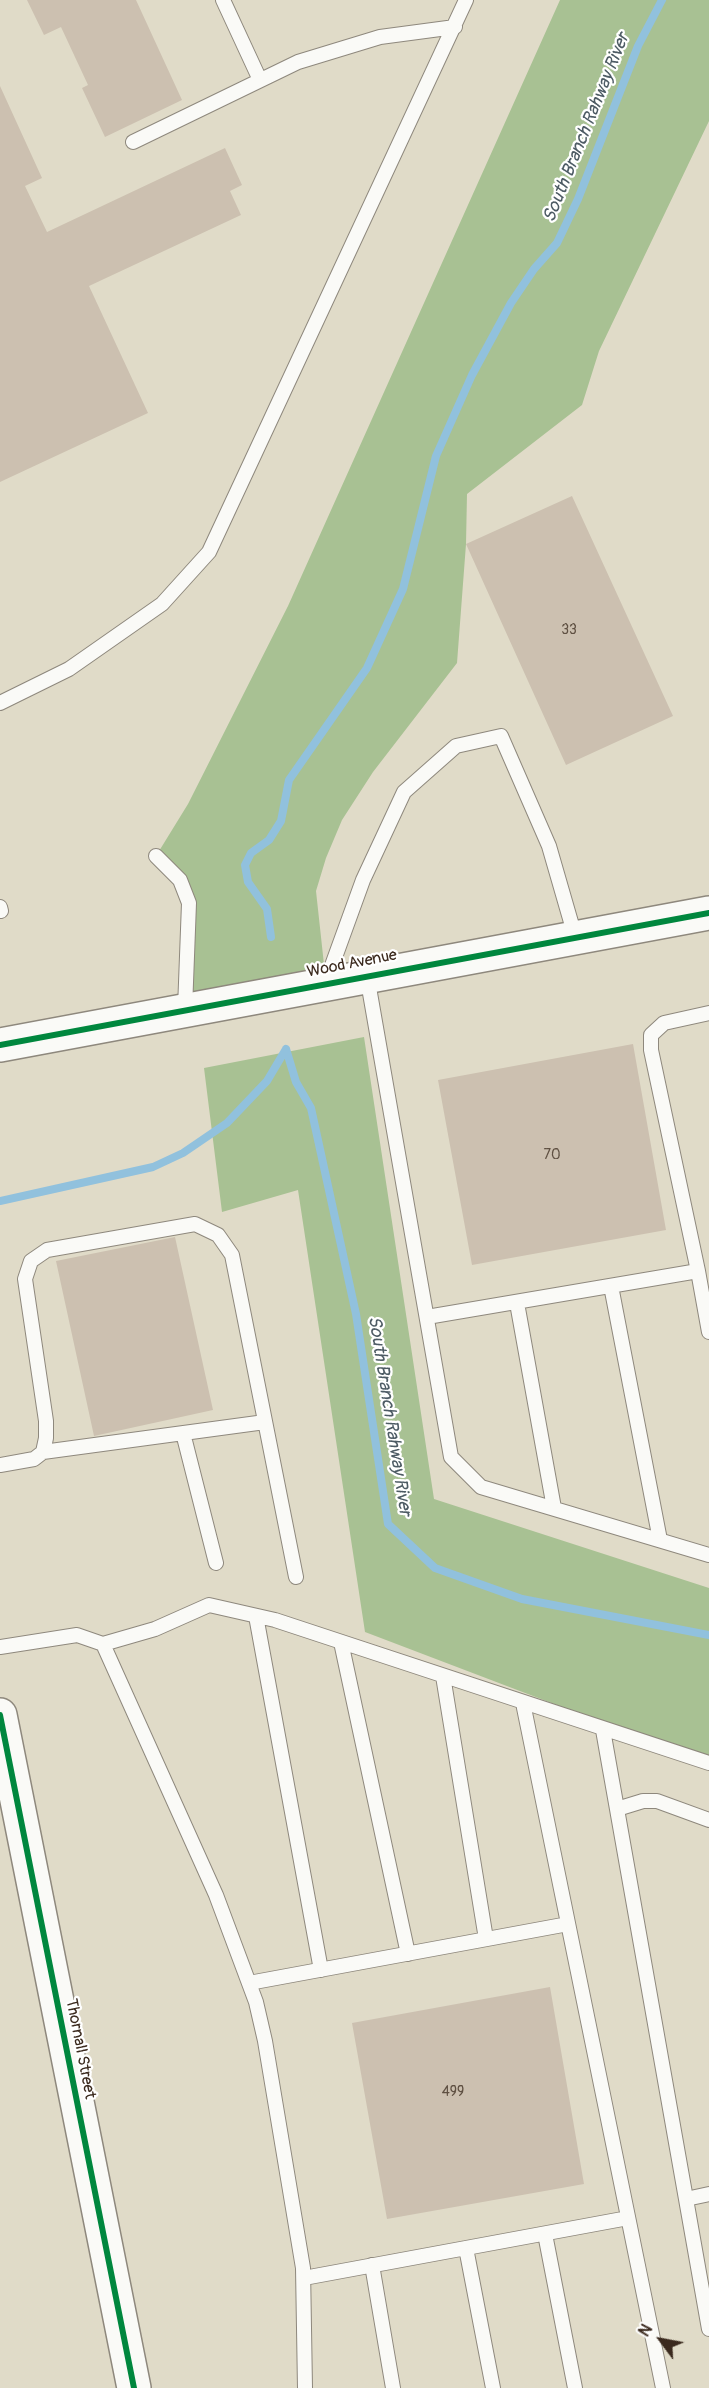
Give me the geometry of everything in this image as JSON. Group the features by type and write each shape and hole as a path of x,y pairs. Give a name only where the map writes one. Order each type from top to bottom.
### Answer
{"street":[{"name":"Wood Avenue","path":"0,1045 326,982 709,913"},
{"name":"Thornall Street","path":"0,1715 134,2388"}],"lane":[{"path":"223,0 260,80"},
{"path":"0,703 69,669 162,604 209,552 466,0"},
{"path":"133,142 298,62 380,37 455,27"},
{"path":"326,982 363,880 404,792 456,746 501,736 549,846 575,936"},
{"path":"156,856 180,880 189,903 185,1009"},
{"path":"367,975 451,1457 481,1487 709,1555"},
{"path":"709,1013 664,1023 651,1035 651,1050 709,1332"},
{"path":"43,1452 46,1421 24,1279 31,1261 47,1250 195,1224 218,1235 232,1255 296,1577"},
{"path":"427,1317 698,1271"},
{"path":"611,1286 660,1540"},
{"path":"516,1303 554,1508"},
{"path":"0,1465 34,1459 43,1452 266,1422"},
{"path":"183,1433 216,1563"},
{"path":"0,1647 77,1635 104,1644 155,1629 209,1605 256,1616 341,1642 709,1763"},
{"path":"256,1616 321,1970"},
{"path":"341,1642 408,1954"},
{"path":"104,1644 216,1895 249,1983 265,2041 304,2278 305,2388"},
{"path":"443,1676 486,1939"},
{"path":"524,1703 663,2388"},
{"path":"603,1730 709,2329"},
{"path":"617,1809 643,1801 657,1801 709,1820"},
{"path":"249,1983 568,1924"},
{"path":"686,2199 709,2194"},
{"path":"304,2278 628,2218"},
{"path":"546,2234 574,2388"},
{"path":"466,2248 493,2388"},
{"path":"372,2265 393,2388"}],"green space":[{"path":"560,0 709,0 709,121 599,351 582,405 467,494 466,544 457,663 373,772 342,820 326,858 316,891 326,983 185,1009 189,903 156,856 188,804 288,606"},
{"path":"364,1037 434,1499 709,1588 709,1763 365,1632 298,1190 222,1212 204,1068"}],"building":[{"path":"27,0 136,0 182,100 105,137 82,88 88,85 61,27 44,35"},
{"path":"0,86 42,178 25,186 47,232 225,148 242,185 230,191 241,215 89,286 148,413 0,482"},
{"path":"572,496 673,716 566,765 466,544"},
{"path":"633,1044 666,1230 472,1265 438,1080"},
{"path":"175,1237 213,1410 94,1436 56,1261"},
{"path":"550,1987 584,2184 387,2219 352,2023"}],"waterway":[{"name":"South Branch Rahway River","path":"271,937 267,909 248,882 245,865 251,853 269,840 281,821 289,780 367,668 403,589 436,456 472,375 511,303 534,269 557,243 578,199 638,46 662,0"},
{"name":"South Branch Rahway River","path":"286,1049 296,1082 311,1108 356,1314 388,1524 435,1568 522,1599 709,1635"},
{"path":"0,1201 153,1167 183,1153 227,1123 267,1081 286,1049"}],"cycle path":[{"path":"0,1045 709,913"},
{"path":"0,1715 134,2388"}]}
